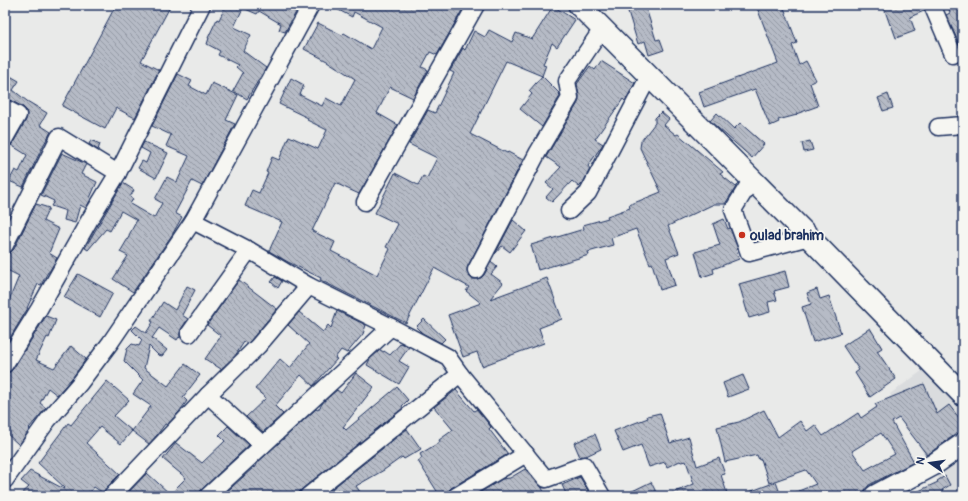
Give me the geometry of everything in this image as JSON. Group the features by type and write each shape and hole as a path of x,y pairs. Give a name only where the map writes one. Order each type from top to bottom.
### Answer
{"main road":[{"path":"579,5 963,395"},
{"path":"875,496 933,465 963,444"}],"street":[{"path":"5,364 40,308 90,219 118,174 202,5"},
{"path":"5,480 48,420 80,383 110,343 193,221 311,5"},
{"path":"365,202 476,5"},
{"path":"932,5 953,54"},
{"path":"476,270 538,152 570,98 567,81 602,29"},
{"path":"568,211 588,193 649,76"},
{"path":"5,108 18,115 5,138"},
{"path":"938,127 963,125"},
{"path":"5,245 59,137 118,174"},
{"path":"752,180 733,210 749,253 809,237"},
{"path":"193,221 249,250 309,286 448,357 460,374 546,479 584,465 602,496"},
{"path":"189,334 249,250"},
{"path":"112,496 208,395 258,346 309,286"},
{"path":"208,496 391,327"},
{"path":"308,496 460,374"},
{"path":"208,395 263,445"},
{"path":"456,496 526,454"}],"shaded area":[{"path":"926,368 963,408 963,496 951,496 931,467 890,394"}],"building":[{"path":"116,5 171,5 141,61 159,70 135,118 116,108 105,129 62,106"},
{"path":"226,5 300,5 285,32 279,30 281,24 259,11 257,14 243,8 234,27 251,35 243,51 266,68 247,99 233,91 243,73 236,67 238,65 218,55 220,51 207,44 208,38 217,19 219,20"},
{"path":"329,5 465,5 437,55 430,52 422,67 428,70 413,98 390,87 377,113 398,125 359,194 335,183 312,231 335,242 331,251 377,275 390,249 386,247 398,224 375,213 395,173 418,185 423,176 427,178 437,158 409,144 428,110 435,113 454,73 450,71 463,48 465,50 474,31 485,37 489,30 512,42 516,33 532,39 553,6 575,20 557,47 552,43 543,64 546,65 542,76 506,61 470,134 523,160 468,266 468,275 472,279 481,278 491,262 497,267 491,274 503,283 490,299 547,278 562,319 539,328 544,343 482,366 477,352 463,357 448,315 481,303 466,291 469,287 434,268 406,323 320,280 321,278 269,251 282,222 245,206 252,190 259,193 268,173 266,172 272,157 279,160 289,136 318,149 327,130 307,120 308,118 279,104 291,78 304,85 300,95 322,106 326,98 341,106 355,79 327,61 304,49 318,23 342,35 344,33 371,49 382,27 354,12 352,17"},
{"path":"626,5 645,5 656,40 660,39 664,50 649,55 645,41 638,44"},
{"path":"756,5 783,5 797,43 792,45 799,65 806,61 816,80 810,83 818,106 796,114 797,115 778,120 779,122 770,126 755,89 704,107 699,92 778,63"},
{"path":"883,5 923,5 924,11 910,17 915,31 896,38"},
{"path":"948,5 963,5 963,58 962,50 946,15 950,13"},
{"path":"601,61 635,83 625,101 623,99 595,139 603,144 588,166 590,169 583,183 579,187 572,181 552,202 546,197 553,189 546,183 561,167 546,157 578,103 579,96 577,84 590,66 595,70"},
{"path":"5,73 19,81 13,90 27,101 47,113 40,125 51,132 23,187 9,181 15,170 19,172 27,155 11,145 26,120 27,114 23,107 5,99"},
{"path":"178,74 192,81 189,86 206,95 212,83 238,95 226,120 235,124 202,186 192,181 175,213 182,217 172,235 133,292 113,279 128,256 120,252 137,220 121,211 110,231 106,229 88,250 85,248 123,183 134,190 130,197 133,199 130,204 154,218 162,203 155,199 167,177 177,182 189,156 166,146 171,135 152,126"},
{"path":"542,76 559,93 560,96 542,127 520,109 532,94 529,91"},
{"path":"888,94 893,108 883,111 878,98"},
{"path":"661,112 669,119 664,125 676,135 678,134 723,172 720,174 736,187 725,204 714,204 668,226 679,253 666,258 675,285 660,290 652,263 650,264 636,229 611,238 613,245 588,252 589,255 538,270 531,245 584,229 583,225 608,218 607,216 630,208 629,205 661,192 640,148 641,141 655,123 655,118"},
{"path":"717,113 734,129 740,123 764,144 752,158 710,121"},
{"path":"91,140 100,144 98,150 89,144"},
{"path":"810,141 813,150 804,152 802,143"},
{"path":"144,142 168,153 156,178 138,168 142,161 146,163 150,153 141,148"},
{"path":"62,153 86,164 81,174 97,182 86,208 80,205 75,223 64,220 66,211 51,206 54,201 41,195"},
{"path":"36,204 49,208 43,221 59,229 49,253 57,258 41,285 38,284 28,308 5,346 5,310 19,276 5,269 5,254 10,253 14,249"},
{"path":"724,219 728,229 730,228 738,249 736,250 739,259 713,269 714,273 702,277 695,252 720,245 713,224"},
{"path":"513,220 526,231 510,252 502,246 495,254"},
{"path":"785,271 789,287 774,291 777,300 768,302 770,312 749,318 739,284"},
{"path":"78,274 113,293 100,317 64,297"},
{"path":"275,277 282,281 278,288 271,282"},
{"path":"239,280 277,309 251,340 247,344 244,342 235,356 221,369 205,359 221,336 207,325"},
{"path":"187,286 195,290 182,315 188,319 181,329 180,338 179,337 177,340 159,328 152,338 167,350 162,356 158,355 149,346 144,368 168,386 185,364 200,375 183,397 187,401 179,412 167,425 165,424 149,444 132,431 151,406 133,394 143,380 124,361 127,349 132,344 139,346 142,340 132,330 136,326 146,333 153,322 151,321 163,302 175,310"},
{"path":"817,289 820,299 829,296 841,333 813,342 802,307 811,304 807,293"},
{"path":"337,311 366,325 363,334 347,353 341,350 335,358 337,359 313,386 301,375 275,406 283,414 263,432 246,417 266,398 255,389 280,359 290,368 309,344 288,325 299,312 323,332 328,325 331,328"},
{"path":"46,316 56,320 49,338 47,337 36,360 54,368 71,346 86,359 57,395 48,388 40,403 46,408 29,428 30,429 19,445 5,432 5,373 10,372 13,369"},
{"path":"424,319 445,339 441,343 422,333 416,327"},
{"path":"870,328 882,348 877,351 896,379 870,397 855,373 859,370 843,346"},
{"path":"401,343 409,347 399,361 409,367 399,384 367,365 370,359 380,350 390,355"},
{"path":"356,373 374,387 343,427 346,430 397,387 408,400 402,406 403,408 302,489 299,492 299,496 222,496 254,467 255,468 258,462 316,409 318,410 324,401 337,390 341,393"},
{"path":"743,375 749,389 728,397 723,383"},
{"path":"107,381 129,400 114,416 132,431 121,444 100,427 86,443 120,474 103,493 94,487 87,496 19,496 29,487 21,481 30,471 64,489 65,488 38,463 68,423 71,425"},
{"path":"924,384 937,414 949,405 963,423 963,432 956,434 927,455 899,418 892,422 914,462 869,485 863,496 786,496 816,484 806,470 769,483 761,459 759,460 757,455 725,462 717,427 739,422 764,410 778,437 800,421 807,431 815,425 823,436 858,413 861,418 877,407 875,404","holes":["881,433 895,454 865,470 852,451"]},
{"path":"456,390 474,411 477,409 491,427 489,429 508,454 451,488 448,491 447,496 440,496 418,461 422,458 420,454 440,442 439,440 453,430 434,407"},
{"path":"660,413 670,443 689,437 697,466 719,458 725,474 721,475 728,496 665,496 694,484 686,461 680,461 667,467 665,462 649,467 641,445 623,452 614,431 648,418 647,416"},
{"path":"228,426 249,445 202,489 199,496 125,496 147,473 170,494 186,478 163,459 176,443 202,463 225,441 219,435"},
{"path":"407,429 421,449 404,459 402,457 384,470 356,486 363,496 323,496"},
{"path":"595,434 601,449 586,456 580,457 574,443"},
{"path":"525,469 541,486 546,496 474,496 502,479 510,478"},
{"path":"945,476 950,485 942,490 945,496 908,496 938,482 937,481"},
{"path":"580,477 591,496 567,496 562,485"},
{"path":"651,482 658,496 622,496"},
{"path":"776,482 781,496 741,496 741,495"}],"place":[{"name":"oulad brahim","path":"742,235"}]}
